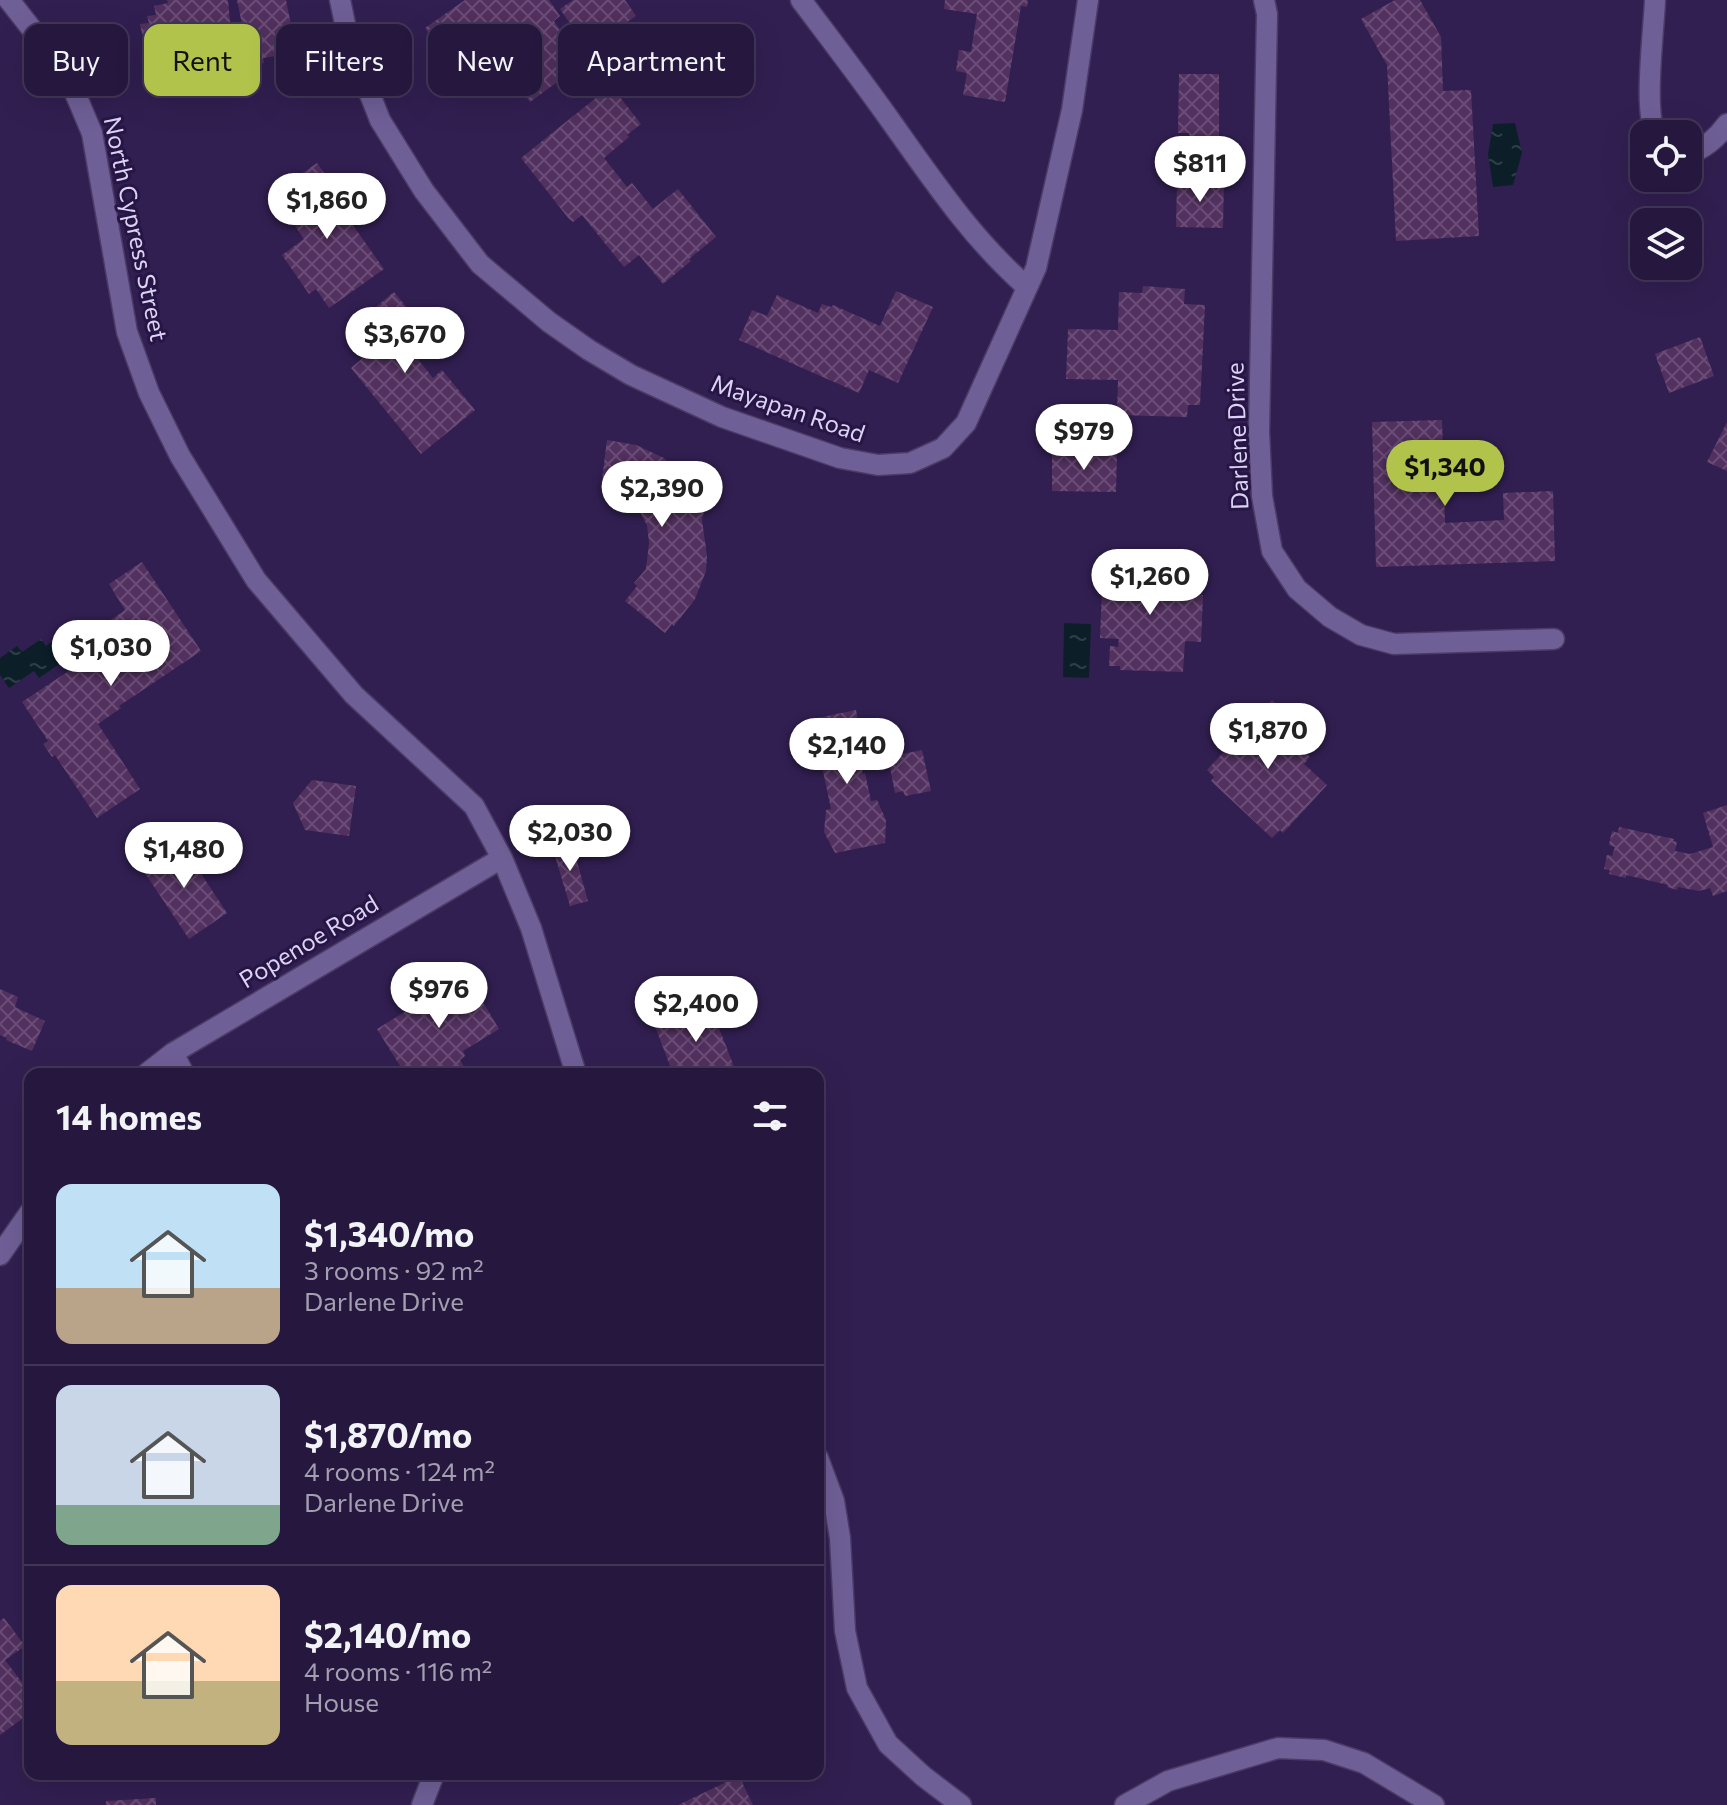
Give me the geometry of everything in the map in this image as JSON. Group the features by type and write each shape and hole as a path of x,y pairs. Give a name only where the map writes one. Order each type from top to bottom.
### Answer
{"street":[{"name":"North Cypress Street","path":"9,0 67,74 92,133 127,332 149,393 180,456 256,580 354,695 474,806 502,858 531,928 574,1068"},
{"name":"Mayapan Road","path":"340,0 348,38 380,120 424,191 480,264 549,322 631,375 722,417 840,458 878,465 910,463 943,448 966,423 1036,268 1072,110 1088,0"},
{"path":"801,0 945,197 1000,263 1027,287"},
{"name":"Darlene Drive","path":"1264,0 1267,14 1259,432 1262,496 1272,551 1297,589 1330,617 1361,635 1394,644 1554,639"},
{"path":"1651,120 1655,0"},
{"path":"1702,147 1719,135 1727,124"},
{"name":"Popenoe Road","path":"154,1068 173,1053 502,858"},
{"path":"173,1053 181,1068"},
{"path":"0,1255 24,1221"},
{"path":"824,1474 834,1501 840,1538 845,1631 857,1688 888,1744 961,1805"},
{"path":"1125,1805 1168,1781 1278,1748 1324,1750 1364,1763 1434,1805"},
{"path":"422,1805 432,1780"}],"water":[{"path":"1515,123 1522,153 1513,185 1493,187 1488,154 1493,124"},
{"path":"1064,623 1091,624 1089,678 1063,677"},
{"path":"58,637 71,656 39,678 34,671 9,688 0,675 0,658 17,646 22,652 41,639 46,646"}],"building":[{"path":"167,0 228,0 230,24 144,24 142,34 140,24 149,23 147,16 156,15 154,6 168,3"},
{"path":"237,0 286,0 291,24 276,24 276,56 263,58 264,63 260,64 260,24 242,24"},
{"path":"465,0 549,0 560,16 554,21 558,27 558,81 542,93 542,24 431,24"},
{"path":"573,0 625,0 636,16 624,24 570,24 560,9"},
{"path":"945,0 1028,0 1027,7 1021,6 1005,102 963,95 967,73 956,71 959,50 971,52 977,14 944,9"},
{"path":"1395,0 1420,0 1441,37 1443,91 1471,90 1479,236 1396,241 1387,65 1361,19"},
{"path":"1179,74 1219,74 1219,137 1189,137 1189,133 1178,133"},
{"path":"619,96 641,124 604,158 627,187 632,183 653,209 678,189 716,237 663,284 639,255 624,267 582,215 573,222 569,219 521,158 598,98"},
{"path":"317,163 343,199 337,203 384,269 329,308 316,289 309,294 282,255 304,239 295,226 305,220 281,188"},
{"path":"1177,180 1224,180 1223,228 1176,227"},
{"path":"1143,286 1185,289 1184,304 1205,305 1200,405 1188,405 1187,417 1117,415 1118,380 1066,379 1068,329 1118,330 1119,292 1142,293"},
{"path":"896,291 933,307 898,383 869,370 859,393 739,340 752,310 767,316 777,295 818,313 822,304 833,305 880,326"},
{"path":"394,292 426,331 408,347 433,378 442,370 475,410 421,454 351,368 365,356 345,332"},
{"path":"1700,337 1714,376 1669,393 1655,354"},
{"path":"1442,420 1445,523 1504,520 1503,493 1553,491 1555,561 1376,567 1372,422"},
{"path":"1727,422 1727,471 1707,462"},
{"path":"607,440 636,445 664,458 675,470 696,475 708,497 702,520 706,571 695,599 665,633 625,601 646,569 649,543 647,525 629,501 601,487"},
{"path":"1052,452 1117,454 1116,492 1052,491"},
{"path":"1121,561 1185,563 1184,594 1203,595 1201,642 1185,641 1183,672 1120,670 1120,666 1109,666 1110,646 1118,647 1119,639 1100,638 1102,591 1122,592 1122,584 1112,584 1113,564 1121,564"},
{"path":"142,562 201,651 119,706 121,708 98,724 140,789 97,818 55,755 52,757 43,744 48,741 22,702 99,651 89,635 125,610 109,584"},
{"path":"1272,700 1309,734 1298,745 1310,757 1304,764 1327,785 1283,833 1280,830 1272,838 1211,781 1214,777 1207,770"},
{"path":"856,710 860,733 855,734 863,774 871,801 877,800 886,820 885,843 835,853 824,832 826,810 831,809 812,719"},
{"path":"922,750 931,791 905,796 903,791 895,793 888,757"},
{"path":"312,780 356,786 349,836 305,830 293,803"},
{"path":"1727,805 1727,891 1713,896 1710,888 1699,891 1678,887 1677,890 1626,875 1626,878 1609,874 1610,870 1604,869 1607,855 1612,856 1615,847 1609,845 1612,831 1618,833 1619,827 1674,839 1677,842 1675,851 1690,854 1713,847 1703,813"},
{"path":"571,840 588,901 570,906 552,846"},
{"path":"180,842 227,913 189,939 141,867"},
{"path":"466,974 499,1029 463,1051 465,1056 460,1060 465,1068 401,1068 377,1029"},
{"path":"0,989 18,997 15,1007 45,1021 32,1051 0,1035"},
{"path":"710,1005 735,1068 671,1068 655,1026"},
{"path":"4,1618 24,1645 5,1660 24,1685 24,1717 0,1735 0,1621"},
{"path":"731,1780 741,1780 753,1805 678,1805"},
{"path":"156,1798 156,1805 106,1805 106,1801"}]}
